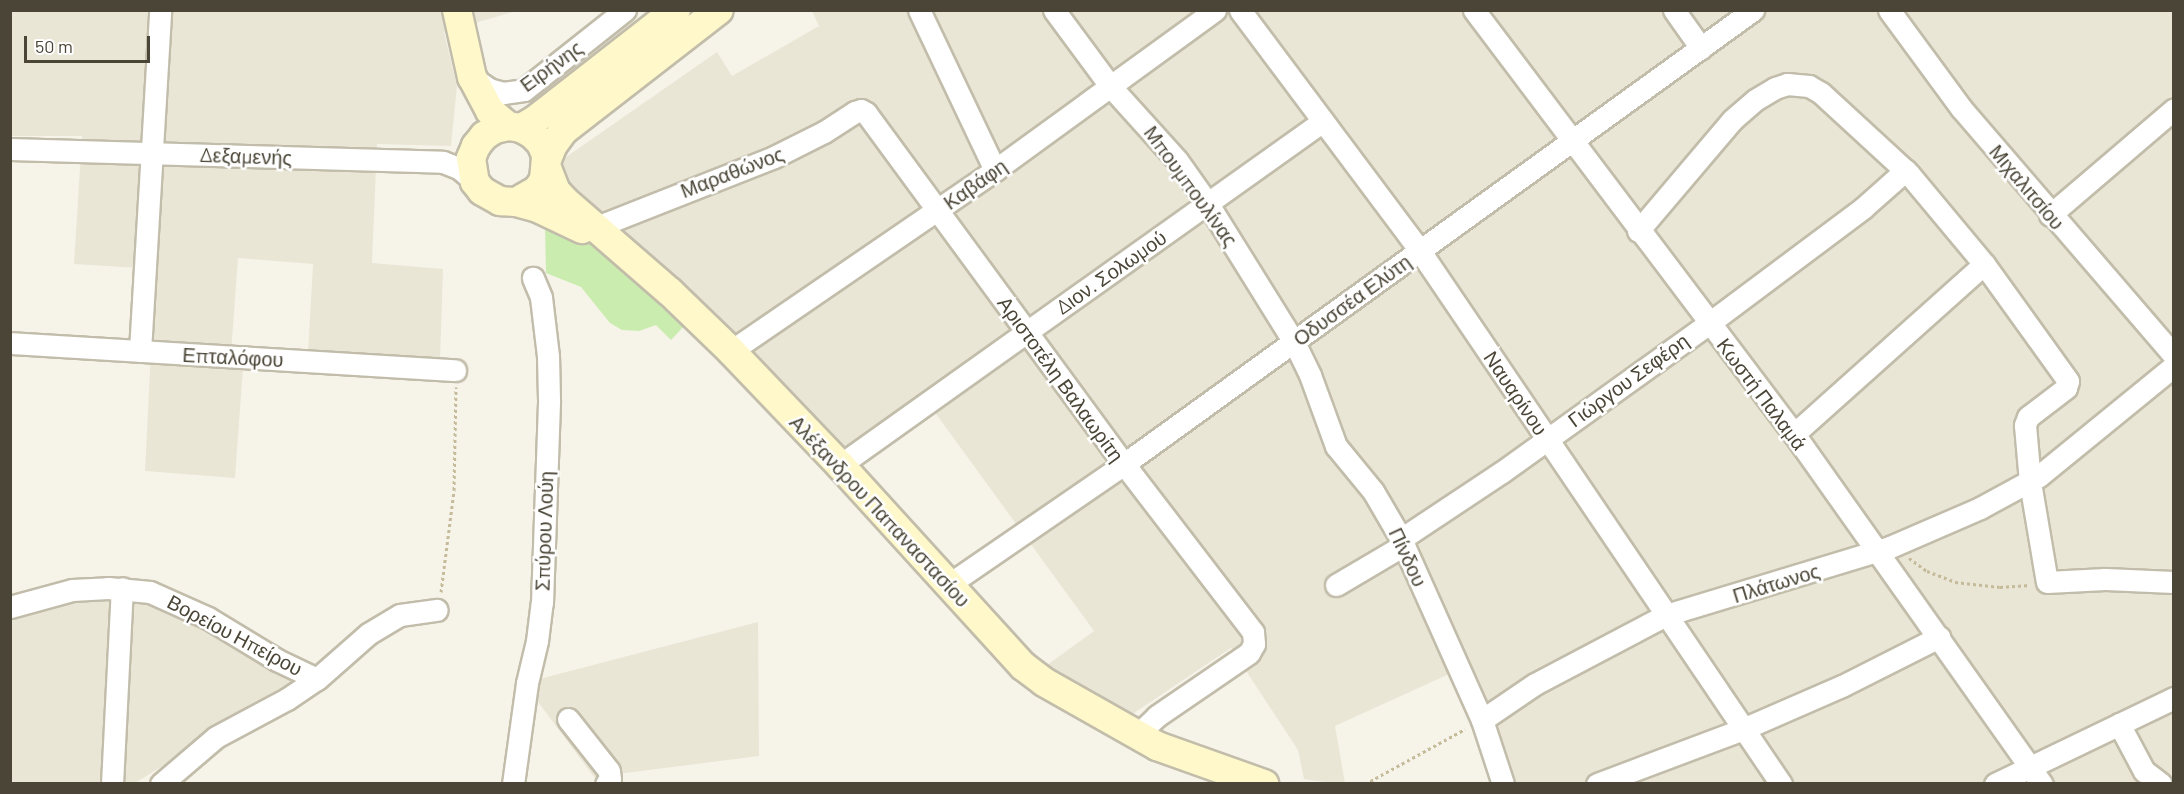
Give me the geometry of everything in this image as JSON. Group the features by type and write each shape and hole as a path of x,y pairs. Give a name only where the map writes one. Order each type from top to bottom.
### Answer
{"street":[{"path":"140,351 160,10"},
{"path":"458,10 472,77 476,146 471,164 475,182 492,198 538,208 602,235"},
{"name":"Ειρήνης","path":"472,77 489,88 503,93 524,90 607,17 625,10"},
{"path":"476,146 484,136 495,129 514,127 535,120 676,10"},
{"path":"516,202 537,190 553,145 563,131 719,10"},
{"path":"919,10 994,170"},
{"name":"Μπουμπουλίνας","path":"1054,10 1111,87 1146,123 1208,204 1294,342"},
{"name":"Καβάφη","path":"731,351 994,170 1215,10"},
{"name":"Ναυαρίνου","path":"1240,10 1420,251 1781,783"},
{"name":"Κωστή Παλαμά","path":"1474,10 1708,324 1794,434 2036,775"},
{"path":"1674,10 1701,48"},
{"name":"Οδυσσέα Ελύτη","path":"948,585 1124,464 1754,10"},
{"name":"Μιχαλιτσίου","path":"1889,10 1961,108 2050,215 2174,356"},
{"path":"472,77 490,111 514,127 532,134 541,143 547,165"},
{"path":"1638,231 1732,120 1755,100 1782,85 1809,87 1829,98 1906,170 1984,264 2068,381 2066,388 2026,420 2030,482 2047,582 2105,579 2174,582"},
{"path":"2050,215 2174,109"},
{"name":"Μαραθώνος","path":"602,235 774,157 824,132 855,112 861,110 866,113"},
{"name":"Αριστοτέλη Βαλαωρίτη","path":"866,113 1026,333 1253,632 1254,644 1250,653 1157,716 1137,735"},
{"name":"Διον. Σολωμού","path":"840,465 1323,121"},
{"name":"Δεξαμενής","path":"10,149 443,162 459,168 475,182"},
{"name":"Αλέξανδρου Παπαναστασίου","path":"547,165 556,191 564,201 670,292 731,351 1032,673 1137,735 1203,764 1264,783"},
{"name":"Γιώργου Σεφέρη","path":"1336,585 1403,542 1708,324 1863,208 1906,170"},
{"path":"1794,434 1984,264"},
{"name":"Σπύρου Λούη","path":"513,783 526,682 537,641 542,603 549,399 545,321 541,297 533,278"},
{"name":"Πίνδου","path":"1294,342 1310,375 1336,446 1373,491 1403,542 1482,720 1503,783"},
{"name":"Επταλόφου","path":"10,343 455,370"},
{"name":"Πλάτωνος","path":"1482,720 1535,684 1666,615 1877,552 1980,508 2030,482 2174,366"},
{"path":"112,783 122,588"},
{"name":"Βορείου Ηπείρου","path":"10,607 72,591 122,588 150,592 179,603 223,626 277,660 317,679"},
{"path":"161,783 216,737 287,699 317,679 368,634 400,615 437,610"},
{"path":"1597,783 1743,729 1842,686 1939,637"},
{"path":"1995,783 2036,775 2119,724 2174,698"},
{"path":"568,719 609,771 610,779 606,783"},
{"path":"2119,724 2144,771 2161,783"}],"path":[{"path":"437,610 446,560 454,490 455,370"},
{"path":"1899,544 1913,563 1955,582 2000,587 2047,582"},
{"path":"1365,783 1482,720"}],"shaded area":[{"path":"11,11 516,11 444,32 457,86 451,146 377,144 372,263 443,269 440,362 308,354 313,264 238,258 230,367 243,368 235,478 145,471 155,269 74,264 82,136 11,136"},
{"path":"812,11 2173,11 2173,783 1516,783 1486,702 1469,665 1335,726 1345,783 1331,783 1304,779 1298,750 1231,648 1131,715 1043,668 1094,631 923,396 842,454 622,229 556,171 556,164 717,52 732,76 819,26"},
{"path":"102,597 137,600 185,614 297,679 211,726 164,765 135,783 11,783 10,616 70,598"},
{"path":"758,622 759,756 594,777 524,683"}],"green space":[{"path":"548,199 685,325 671,340 656,325 639,331 622,330 610,323 581,287 546,273 545,226"}]}
